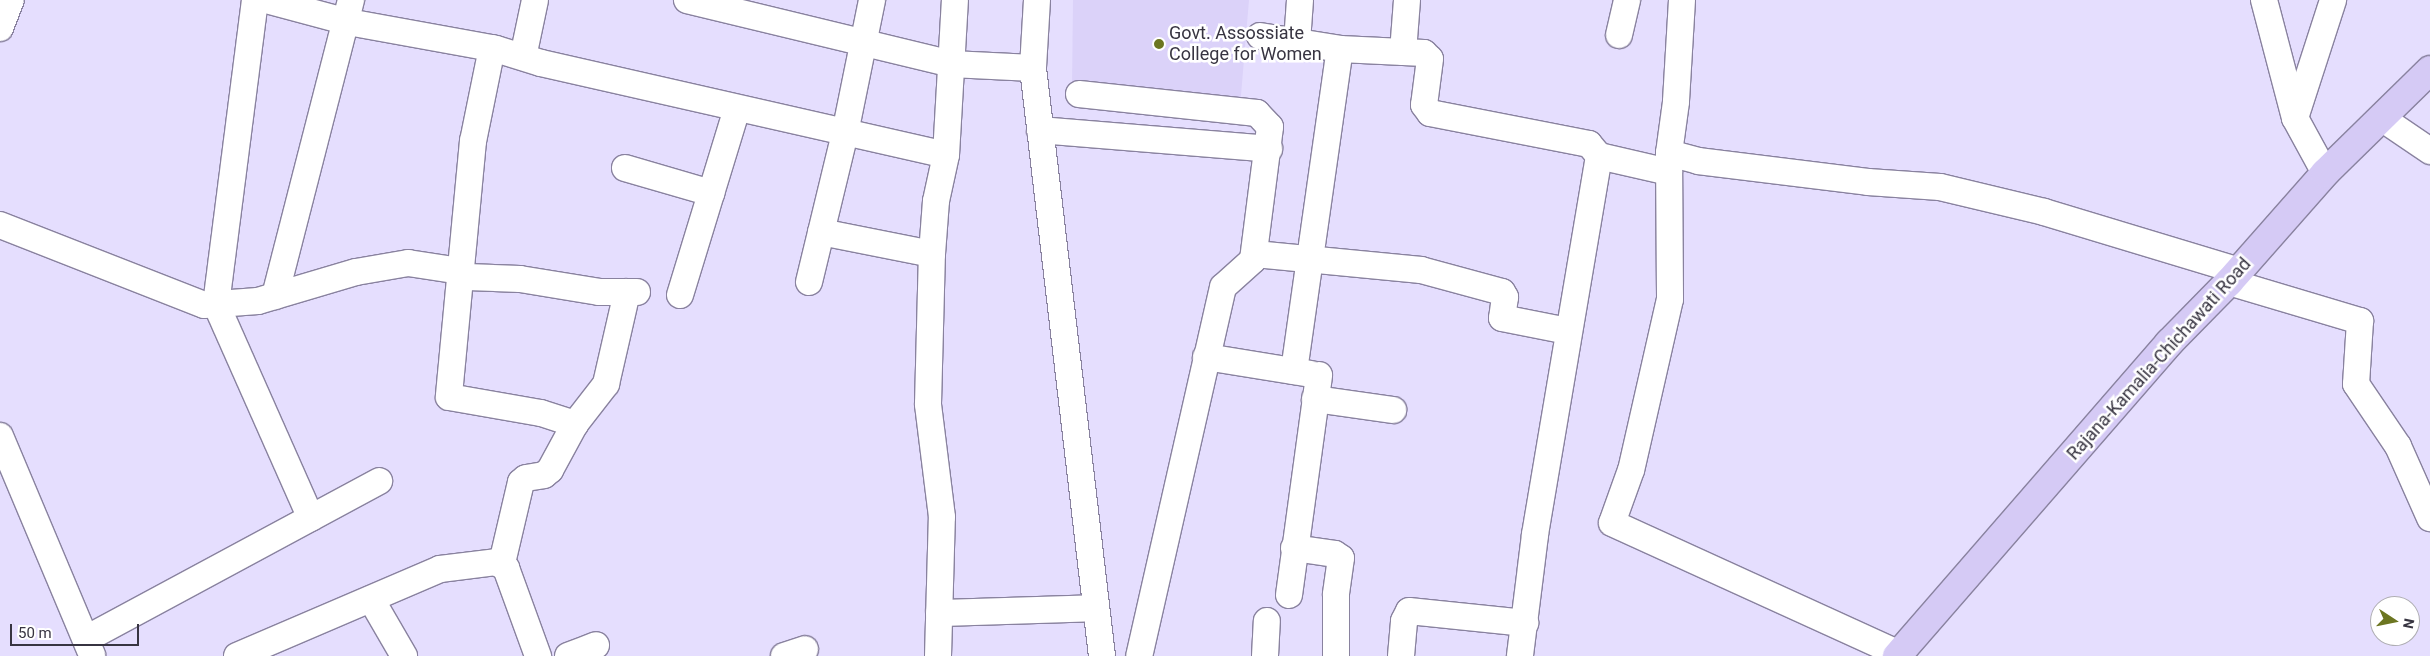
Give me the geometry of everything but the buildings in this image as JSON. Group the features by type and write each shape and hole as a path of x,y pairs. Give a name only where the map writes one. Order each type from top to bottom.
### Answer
{"main road":[{"name":"Rajana-Kamalia-Chichawati Road","path":"1898,655 2169,343 2234,276 2324,173 2383,119 2430,70"}],"street":[{"path":"0,28 11,0"},
{"path":"255,0 216,304 311,518"},
{"path":"266,0 350,11 523,57 946,155"},
{"path":"523,57 535,0"},
{"path":"687,0 951,64 1033,68"},
{"path":"809,282 845,133 862,41 872,0"},
{"path":"938,656 942,517 928,404 932,254 936,200 946,155 954,0"},
{"path":"1037,0 1033,68 1102,656"},
{"path":"1297,42 1300,0"},
{"path":"1403,52 1407,0"},
{"path":"1619,36 1627,0"},
{"path":"1682,0 1676,102 1669,163 1670,299 1630,470 1612,523 1898,655"},
{"path":"2264,0 2295,118 2324,173"},
{"path":"2295,118 2333,0"},
{"path":"275,296 350,11"},
{"path":"1260,36 1340,49 1429,55 1424,105 1430,113 1589,144 1599,156 1669,163 1698,162 1868,182 1940,187 2044,212 2360,321 2356,384 2398,446 2430,518"},
{"path":"492,48 473,141 449,397 541,413 575,424"},
{"path":"1288,595 1315,380 1311,260 1340,49"},
{"path":"1079,94 1257,113 1270,127 1269,149 1255,254 1252,263 1224,285 1139,656"},
{"path":"680,295 737,108"},
{"path":"2383,119 2430,151"},
{"path":"1040,130 1269,149"},
{"path":"1520,656 1535,535 1599,156"},
{"path":"625,168 711,193"},
{"path":"0,225 204,305 258,301 356,272 408,263 460,271 467,277 520,279 599,292 632,292 606,384 575,424 550,470 544,475 526,478 521,482 502,563 538,656"},
{"path":"821,232 932,254"},
{"path":"1255,254 1421,270 1502,292 1506,297 1502,318 1568,331"},
{"path":"1206,357 1315,380 1393,410"},
{"path":"0,436 89,648 311,518 379,481"},
{"path":"1294,548 1335,554 1341,558 1336,594 1336,656"},
{"path":"237,656 440,569 502,563"},
{"path":"371,599 404,656"},
{"path":"939,612 1096,608"},
{"path":"1401,656 1404,621 1409,611 1525,624"},
{"path":"1265,656 1267,621"},
{"path":"568,656 596,645"}],"shaded area":[{"name":"Govt. Assossiate College for Women","path":"1073,0 1249,0 1240,107 1072,88"}],"place":[{"name":"Govt. Assossiate College for Women","path":"1159,44"}]}
